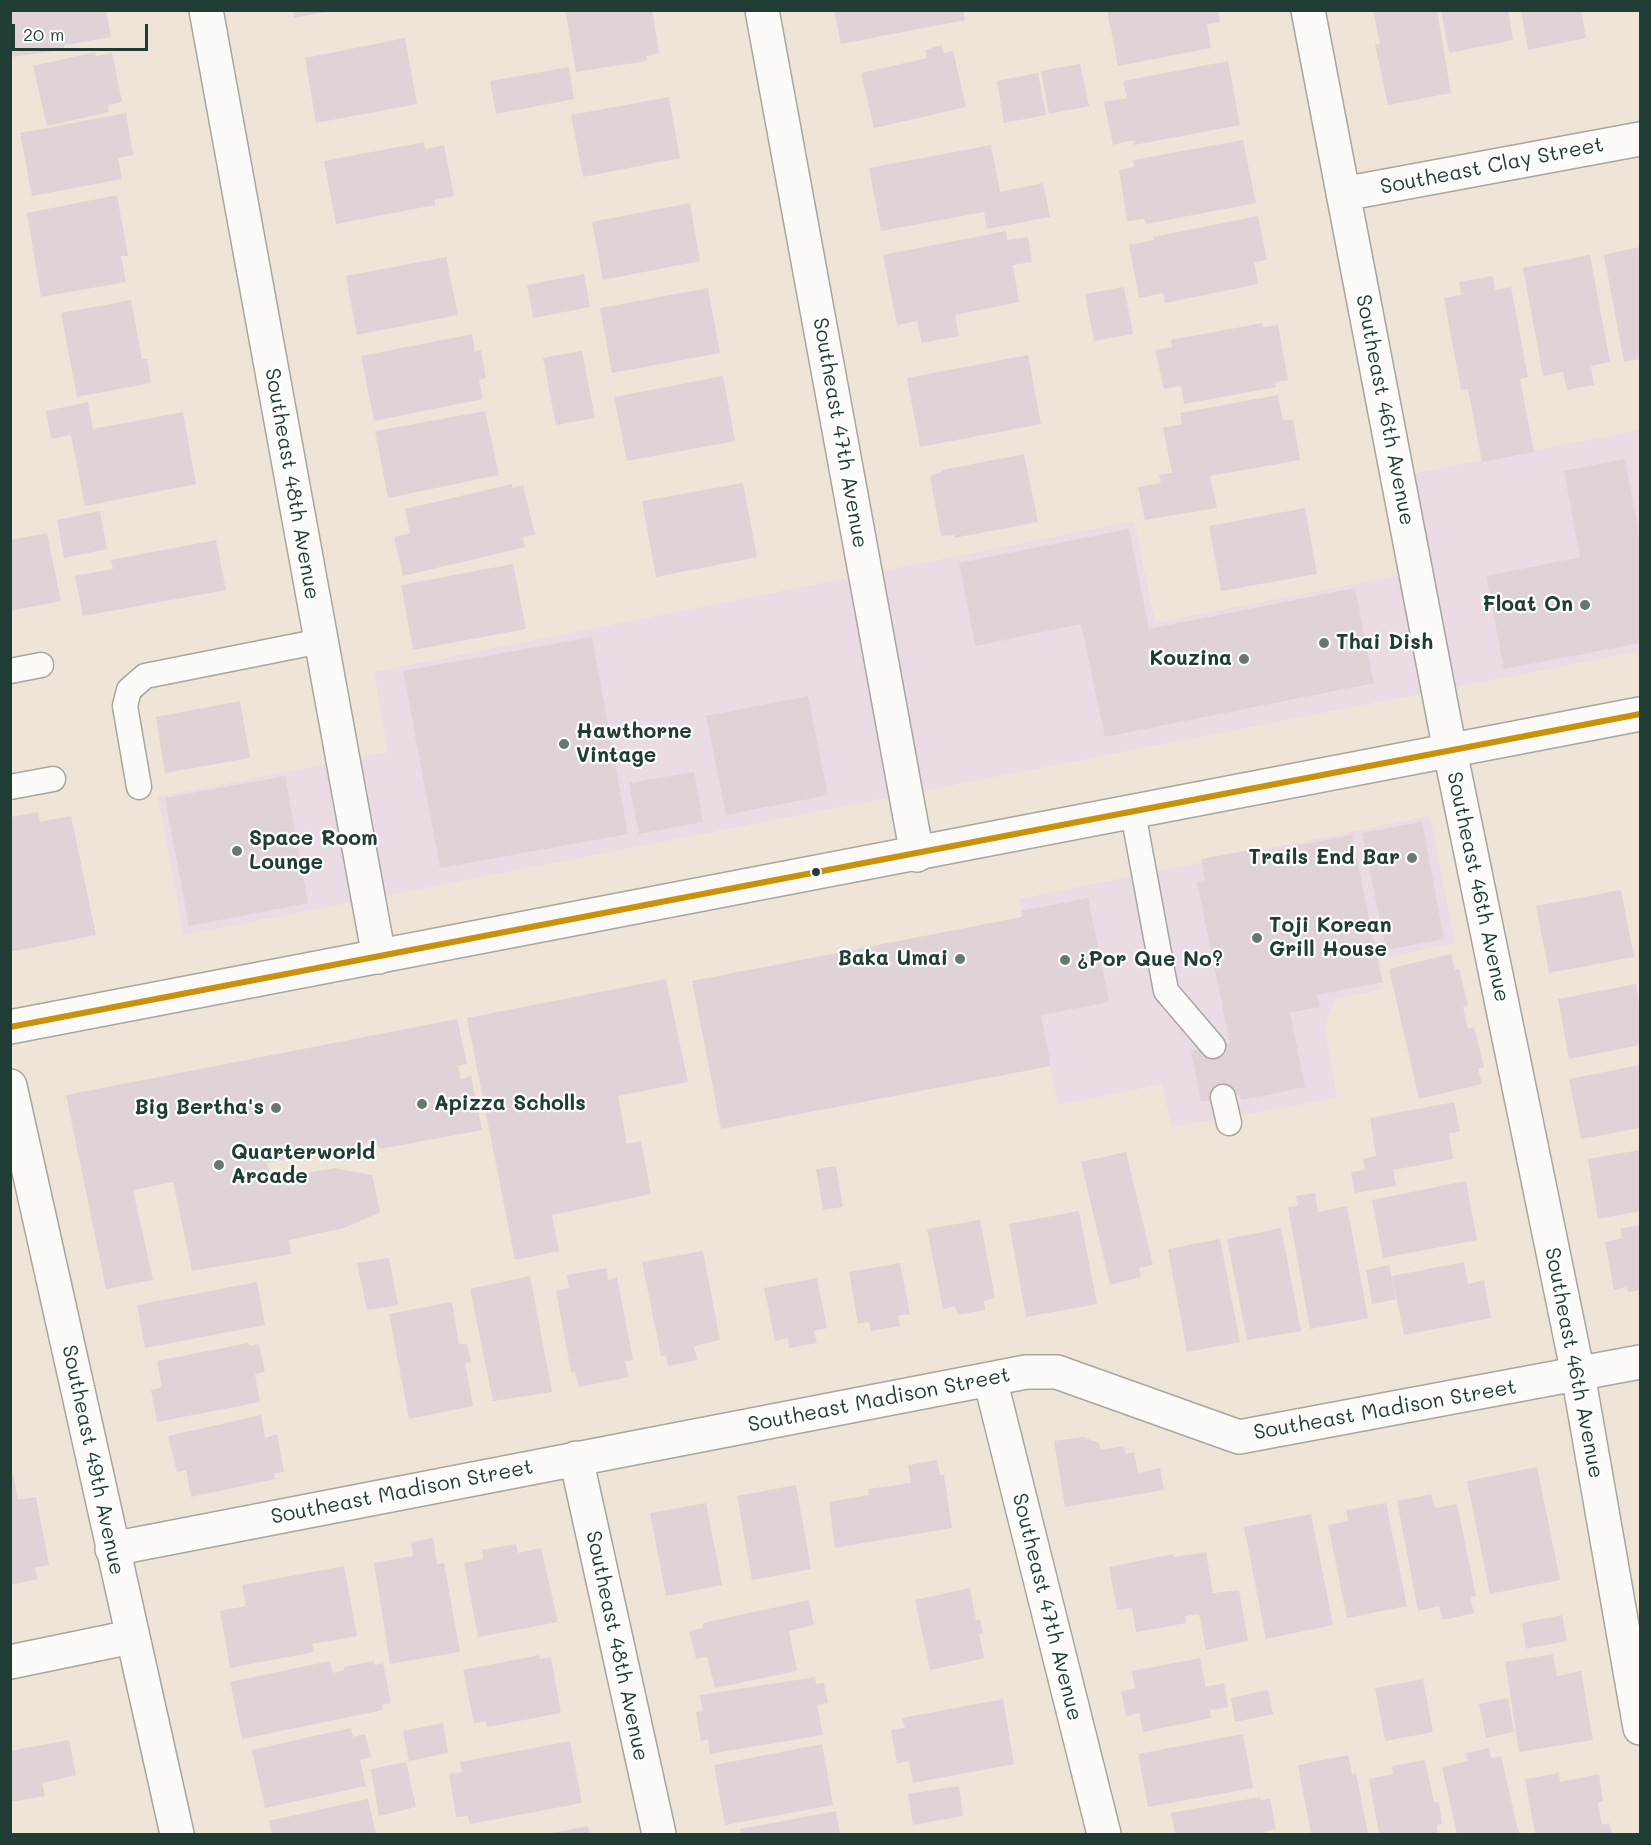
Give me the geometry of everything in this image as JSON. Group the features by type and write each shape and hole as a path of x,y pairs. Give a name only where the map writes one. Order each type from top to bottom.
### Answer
{"street":[{"name":"Southeast 48th Avenue","path":"206,10 379,957"},
{"name":"Southeast 47th Avenue","path":"762,10 917,855"},
{"name":"Southeast 46th Avenue","path":"1308,10 1450,751 1578,1374 1641,1728"},
{"name":"Southeast Clay Street","path":"1344,194 1641,139"},
{"path":"10,1027 917,855 1641,714"},
{"name":"Southeast 49th Avenue","path":"10,1086 131,1637 177,1834"},
{"name":"Southeast Madison Street","path":"112,1549 1026,1372 1057,1372 1239,1437 1641,1362"},
{"name":"Southeast 47th Avenue","path":"990,1379 1104,1834"},
{"name":"Southeast 48th Avenue","path":"576,1458 659,1834"},
{"path":"10,1662 131,1637"}],"lane":[{"path":"139,787 125,706 129,690 145,676 321,641"},
{"path":"10,671 41,665"},
{"path":"10,787 53,779"},
{"path":"1133,813 1167,991 1213,1046"},
{"path":"1223,1097 1229,1123"}],"shaded area":[{"path":"1640,430 1640,651 184,935 158,797 388,752 374,672 1134,521 1155,623 1412,573 1395,477"},
{"path":"1430,816 1455,943 1379,959 1384,988 1334,1000 1325,1029 1337,1098 1172,1127 1162,1084 1058,1105 1019,899"}],"building":[{"path":"10,10 106,10 111,37 64,45 65,50 10,57"},
{"path":"293,10 326,10 326,12 294,18"},
{"path":"565,10 652,10 659,53 646,56 647,61 576,72"},
{"path":"834,10 963,10 965,20 841,44"},
{"path":"1107,10 1218,10 1220,22 1207,24 1211,48 1118,66"},
{"path":"1373,10 1437,10 1451,93 1388,105 1375,44 1380,44"},
{"path":"1441,10 1508,10 1513,40 1449,53"},
{"path":"1521,10 1581,10 1586,38 1528,50"},
{"path":"405,38 417,104 316,123 305,58"},
{"path":"942,45 944,53 953,51 966,107 874,128 861,73 927,58 925,50"},
{"path":"95,52 96,56 112,53 122,102 108,105 109,112 47,126 33,66"},
{"path":"1228,61 1240,125 1134,145 1133,140 1113,145 1104,102 1127,98 1123,81"},
{"path":"1080,64 1089,106 1049,114 1041,71"},
{"path":"569,67 574,99 496,114 490,81"},
{"path":"1038,73 1046,115 1004,123 997,81"},
{"path":"669,97 680,158 583,177 571,115"},
{"path":"126,113 133,155 118,158 122,179 32,196 20,133"},
{"path":"1243,140 1256,203 1146,224 1144,219 1127,221 1119,170 1134,167 1133,160"},
{"path":"424,142 425,149 444,145 454,196 435,200 435,205 336,224 324,161"},
{"path":"991,145 1000,192 1043,183 1050,217 987,229 984,212 881,231 869,168"},
{"path":"117,195 128,256 121,256 126,282 41,297 27,213"},
{"path":"690,203 700,261 603,280 592,222"},
{"path":"1258,216 1267,260 1254,262 1258,284 1165,303 1163,293 1139,298 1129,245 1154,240 1153,237"},
{"path":"1006,231 1007,240 1028,237 1032,262 1013,265 1019,302 955,315 959,336 922,343 917,321 897,325 883,255"},
{"path":"1640,247 1640,359 1624,362 1604,255"},
{"path":"1590,255 1610,362 1591,366 1594,385 1567,390 1563,372 1543,376 1523,268"},
{"path":"446,257 458,315 357,335 346,276"},
{"path":"584,274 590,307 533,318 527,285"},
{"path":"1493,276 1495,290 1511,287 1528,377 1520,379 1534,452 1482,462 1468,389 1461,390 1444,298 1461,295 1459,282"},
{"path":"1124,287 1133,334 1094,341 1085,294"},
{"path":"708,288 720,353 612,373 600,308"},
{"path":"131,300 142,359 147,359 151,383 77,397 61,313"},
{"path":"1263,323 1263,327 1278,325 1288,380 1275,382 1276,387 1184,404 1181,386 1164,389 1155,350 1172,347 1171,340"},
{"path":"472,334 475,352 481,350 486,378 479,380 483,399 374,421 361,356"},
{"path":"582,351 595,418 556,425 543,358"},
{"path":"1028,355 1041,424 920,447 907,378"},
{"path":"723,376 735,441 627,461 614,397"},
{"path":"1278,395 1283,421 1293,419 1300,460 1210,476 1217,508 1145,520 1138,487 1161,483 1159,475 1172,473 1163,428 1182,424 1180,413"},
{"path":"88,402 93,429 183,412 196,484 85,506 71,435 51,439 46,411"},
{"path":"485,411 499,475 388,498 375,431"},
{"path":"1024,454 1038,522 954,538 954,535 941,536 930,476 942,470"},
{"path":"1625,459 1640,540 1640,643 1504,669 1486,576 1580,557 1564,471"},
{"path":"743,483 757,557 656,577 642,501"},
{"path":"512,484 512,488 523,485 535,535 523,537 525,547 403,576 394,537 410,533 405,509"},
{"path":"1305,508 1317,574 1221,591 1209,526"},
{"path":"100,511 107,549 64,558 57,520"},
{"path":"1129,529 1149,629 1355,588 1374,683 1105,737 1081,624 975,646 959,563"},
{"path":"47,533 61,601 10,611 10,540"},
{"path":"216,540 226,590 83,616 75,576 113,569 111,560"},
{"path":"513,564 526,629 413,650 401,585"},
{"path":"592,637 628,834 440,868 403,671"},
{"path":"808,696 828,795 726,815 706,716"},
{"path":"240,701 250,758 165,773 156,717"},
{"path":"694,772 703,822 639,834 629,783"},
{"name":"Space Room Lounge","path":"285,776 308,903 189,926 165,798"},
{"path":"38,812 40,822 71,816 96,935 10,952 10,817"},
{"path":"1422,822 1444,939 1386,950 1362,833"},
{"path":"1352,835 1382,982 1317,995 1320,1007 1290,1013 1305,1087 1241,1100 1240,1094 1201,1102 1191,1051 1230,1043 1197,882 1205,880 1201,859 1255,849 1256,854"},
{"path":"1621,890 1634,957 1549,973 1536,906"},
{"path":"1088,898 1109,1002 1041,1015 1051,1066 721,1129 692,981 1022,917 1021,911"},
{"path":"1451,954 1455,970 1459,969 1468,1005 1463,1007 1468,1029 1474,1027 1484,1067 1478,1068 1482,1084 1419,1099 1389,969"},
{"path":"666,979 688,1082 618,1096 627,1144 641,1141 651,1194 552,1215 559,1251 515,1260 467,1018"},
{"path":"1636,984 1640,1010 1640,1045 1569,1059 1558,999"},
{"path":"457,1019 467,1064 458,1066 461,1079 471,1076 482,1130 380,1149 375,1142 267,1163 271,1180 334,1168 372,1175 380,1212 344,1228 289,1240 291,1254 192,1271 173,1182 133,1190 153,1280 106,1289 66,1095"},
{"path":"1640,1065 1640,1128 1581,1139 1569,1079"},
{"path":"1454,1102 1460,1131 1449,1133 1453,1159 1393,1170 1396,1186 1355,1193 1351,1172 1365,1170 1363,1159 1376,1156 1370,1118"},
{"path":"1640,1150 1640,1211 1598,1219 1588,1159"},
{"path":"1126,1152 1153,1265 1139,1268 1141,1277 1110,1285 1081,1162"},
{"path":"836,1166 843,1207 823,1210 816,1169"},
{"path":"1466,1181 1477,1240 1383,1258 1372,1200"},
{"path":"1315,1193 1318,1212 1347,1206 1368,1318 1310,1329 1288,1207 1298,1206 1296,1196"},
{"path":"1079,1211 1097,1304 1026,1317 1009,1224"},
{"path":"980,1220 995,1298 984,1301 985,1310 958,1315 955,1306 943,1309 927,1229"},
{"path":"1640,1225 1640,1290 1628,1292 1627,1287 1614,1290 1605,1242 1622,1238 1620,1229"},
{"path":"1281,1228 1301,1331 1247,1340 1227,1239"},
{"path":"1220,1239 1240,1342 1187,1352 1168,1249"},
{"path":"703,1251 720,1340 694,1346 697,1360 668,1366 666,1355 661,1356 642,1262"},
{"path":"389,1258 398,1305 367,1310 357,1263"},
{"path":"1464,1262 1468,1284 1484,1280 1491,1318 1404,1335 1392,1276"},
{"path":"900,1263 910,1314 898,1316 900,1326 871,1331 869,1322 858,1324 849,1272"},
{"path":"1389,1265 1396,1299 1372,1304 1366,1270"},
{"path":"607,1268 608,1280 617,1277 633,1360 625,1361 629,1377 579,1387 575,1372 571,1372 556,1291 569,1288 567,1275"},
{"path":"530,1276 552,1392 493,1401 470,1289"},
{"path":"817,1278 827,1328 814,1331 817,1343 789,1348 788,1338 775,1341 764,1288"},
{"path":"257,1282 265,1325 145,1348 137,1305"},
{"path":"452,1302 459,1344 467,1344 471,1362 465,1363 473,1406 409,1419 389,1314"},
{"path":"248,1343 250,1346 259,1344 265,1372 255,1374 260,1402 157,1422 151,1390 162,1387 157,1361"},
{"path":"261,1415 265,1438 277,1434 284,1472 274,1473 275,1479 191,1497 186,1470 177,1472 168,1436"},
{"path":"1083,1437 1099,1443 1101,1450 1124,1446 1126,1454 1134,1452 1138,1473 1160,1468 1164,1490 1065,1507 1054,1441"},
{"path":"937,1460 940,1475 944,1475 952,1528 835,1548 829,1502 869,1495 868,1489 911,1483 908,1465"},
{"path":"1537,1467 1560,1580 1490,1594 1467,1481"},
{"path":"10,1475 13,1475 18,1500 36,1497 49,1565 35,1567 37,1579 10,1585"},
{"path":"796,1485 811,1569 752,1580 737,1496"},
{"path":"1431,1494 1435,1508 1457,1504 1476,1596 1470,1597 1474,1613 1443,1620 1439,1606 1418,1611 1397,1501"},
{"path":"706,1503 722,1585 666,1596 650,1513"},
{"path":"1386,1503 1407,1606 1347,1618 1328,1525 1348,1521 1346,1510"},
{"path":"1311,1514 1333,1625 1266,1639 1244,1527"},
{"path":"433,1538 437,1564 444,1563 460,1652 390,1664 374,1563 413,1556 411,1542"},
{"path":"516,1544 518,1553 541,1548 558,1622 478,1637 464,1563 483,1559 482,1550"},
{"path":"1206,1552 1213,1593 1239,1590 1248,1641 1206,1650 1199,1614 1185,1616 1186,1623 1136,1632 1132,1608 1117,1610 1109,1567 1173,1554 1174,1557"},
{"path":"344,1566 357,1636 312,1644 314,1652 230,1668 220,1611 246,1606 242,1585"},
{"path":"970,1588 976,1620 980,1620 983,1633 979,1634 984,1658 930,1670 915,1600"},
{"path":"809,1600 814,1625 789,1631 797,1671 715,1688 707,1657 696,1659 689,1631 703,1628 703,1623"},
{"path":"1562,1615 1567,1641 1526,1649 1522,1623"},
{"path":"1553,1654 1557,1676 1581,1671 1593,1740 1519,1752 1505,1662"},
{"path":"539,1655 540,1659 551,1657 561,1713 487,1727 486,1721 474,1723 463,1670"},
{"path":"1200,1658 1206,1687 1224,1683 1228,1707 1210,1710 1211,1718 1143,1732 1139,1713 1126,1716 1121,1691 1135,1689 1132,1671"},
{"path":"330,1661 333,1673 344,1670 344,1667 374,1661 375,1665 383,1663 391,1703 382,1705 383,1710 242,1739 230,1682"},
{"path":"815,1677 816,1684 824,1683 828,1703 817,1705 823,1735 710,1754 708,1739 701,1741 696,1712 703,1711 700,1695"},
{"path":"1423,1679 1433,1732 1385,1741 1375,1688"},
{"path":"1268,1690 1273,1714 1235,1722 1231,1698"},
{"path":"1508,1698 1514,1732 1486,1738 1479,1704"},
{"path":"1003,1699 1014,1764 913,1783 909,1761 897,1763 891,1730 905,1728 902,1718"},
{"path":"443,1723 448,1753 409,1761 403,1731"},
{"path":"351,1728 353,1737 365,1734 371,1757 360,1760 366,1786 265,1808 252,1750"},
{"path":"1243,1734 1253,1788 1148,1807 1138,1754"},
{"path":"69,1740 76,1775 42,1783 45,1796 10,1802 10,1751"},
{"path":"570,1741 582,1803 470,1824 468,1816 456,1817 449,1774 462,1772 460,1762"},
{"path":"822,1744 833,1805 725,1825 714,1765"},
{"path":"1489,1748 1491,1758 1501,1756 1519,1834 1457,1834 1442,1767 1468,1761 1466,1753"},
{"path":"1348,1755 1352,1774 1356,1773 1368,1834 1311,1834 1298,1765"},
{"path":"1425,1760 1434,1802 1439,1802 1442,1824 1437,1825 1438,1834 1379,1834 1369,1779 1393,1774 1392,1766"},
{"path":"406,1762 416,1807 379,1816 371,1769"},
{"path":"1559,1773 1560,1782 1599,1774 1603,1801 1598,1802 1602,1825 1609,1823 1612,1834 1535,1834 1525,1779"},
{"path":"959,1786 963,1816 913,1825 908,1794"},
{"path":"1260,1797 1261,1800 1270,1799 1276,1829 1265,1831 1266,1834 1175,1834 1171,1813"},
{"path":"368,1799 376,1834 272,1834 269,1821"},
{"path":"836,1811 840,1834 741,1834 740,1829"},
{"path":"588,1826 590,1834 552,1834 552,1833"}],"transit line":[{"path":"10,1027 1640,714"}],"place":[{"name":"Float On","path":"1585,605"},
{"name":"Thai Dish","path":"1324,643"},
{"name":"Kouzina","path":"1244,659"},
{"name":"Hawthorne Vintage","path":"564,744"},
{"name":"Space Room Lounge","path":"237,851"},
{"name":"Trails End Bar","path":"1412,858"},
{"name":"Toji Korean Grill House","path":"1257,938"},
{"name":"Baka Umai","path":"960,959"},
{"name":"¿Por Que No?","path":"1065,960"},
{"name":"Apizza Scholls","path":"422,1104"},
{"name":"Big Bertha's","path":"276,1108"},
{"name":"Quarterworld Arcade","path":"219,1165"}]}
